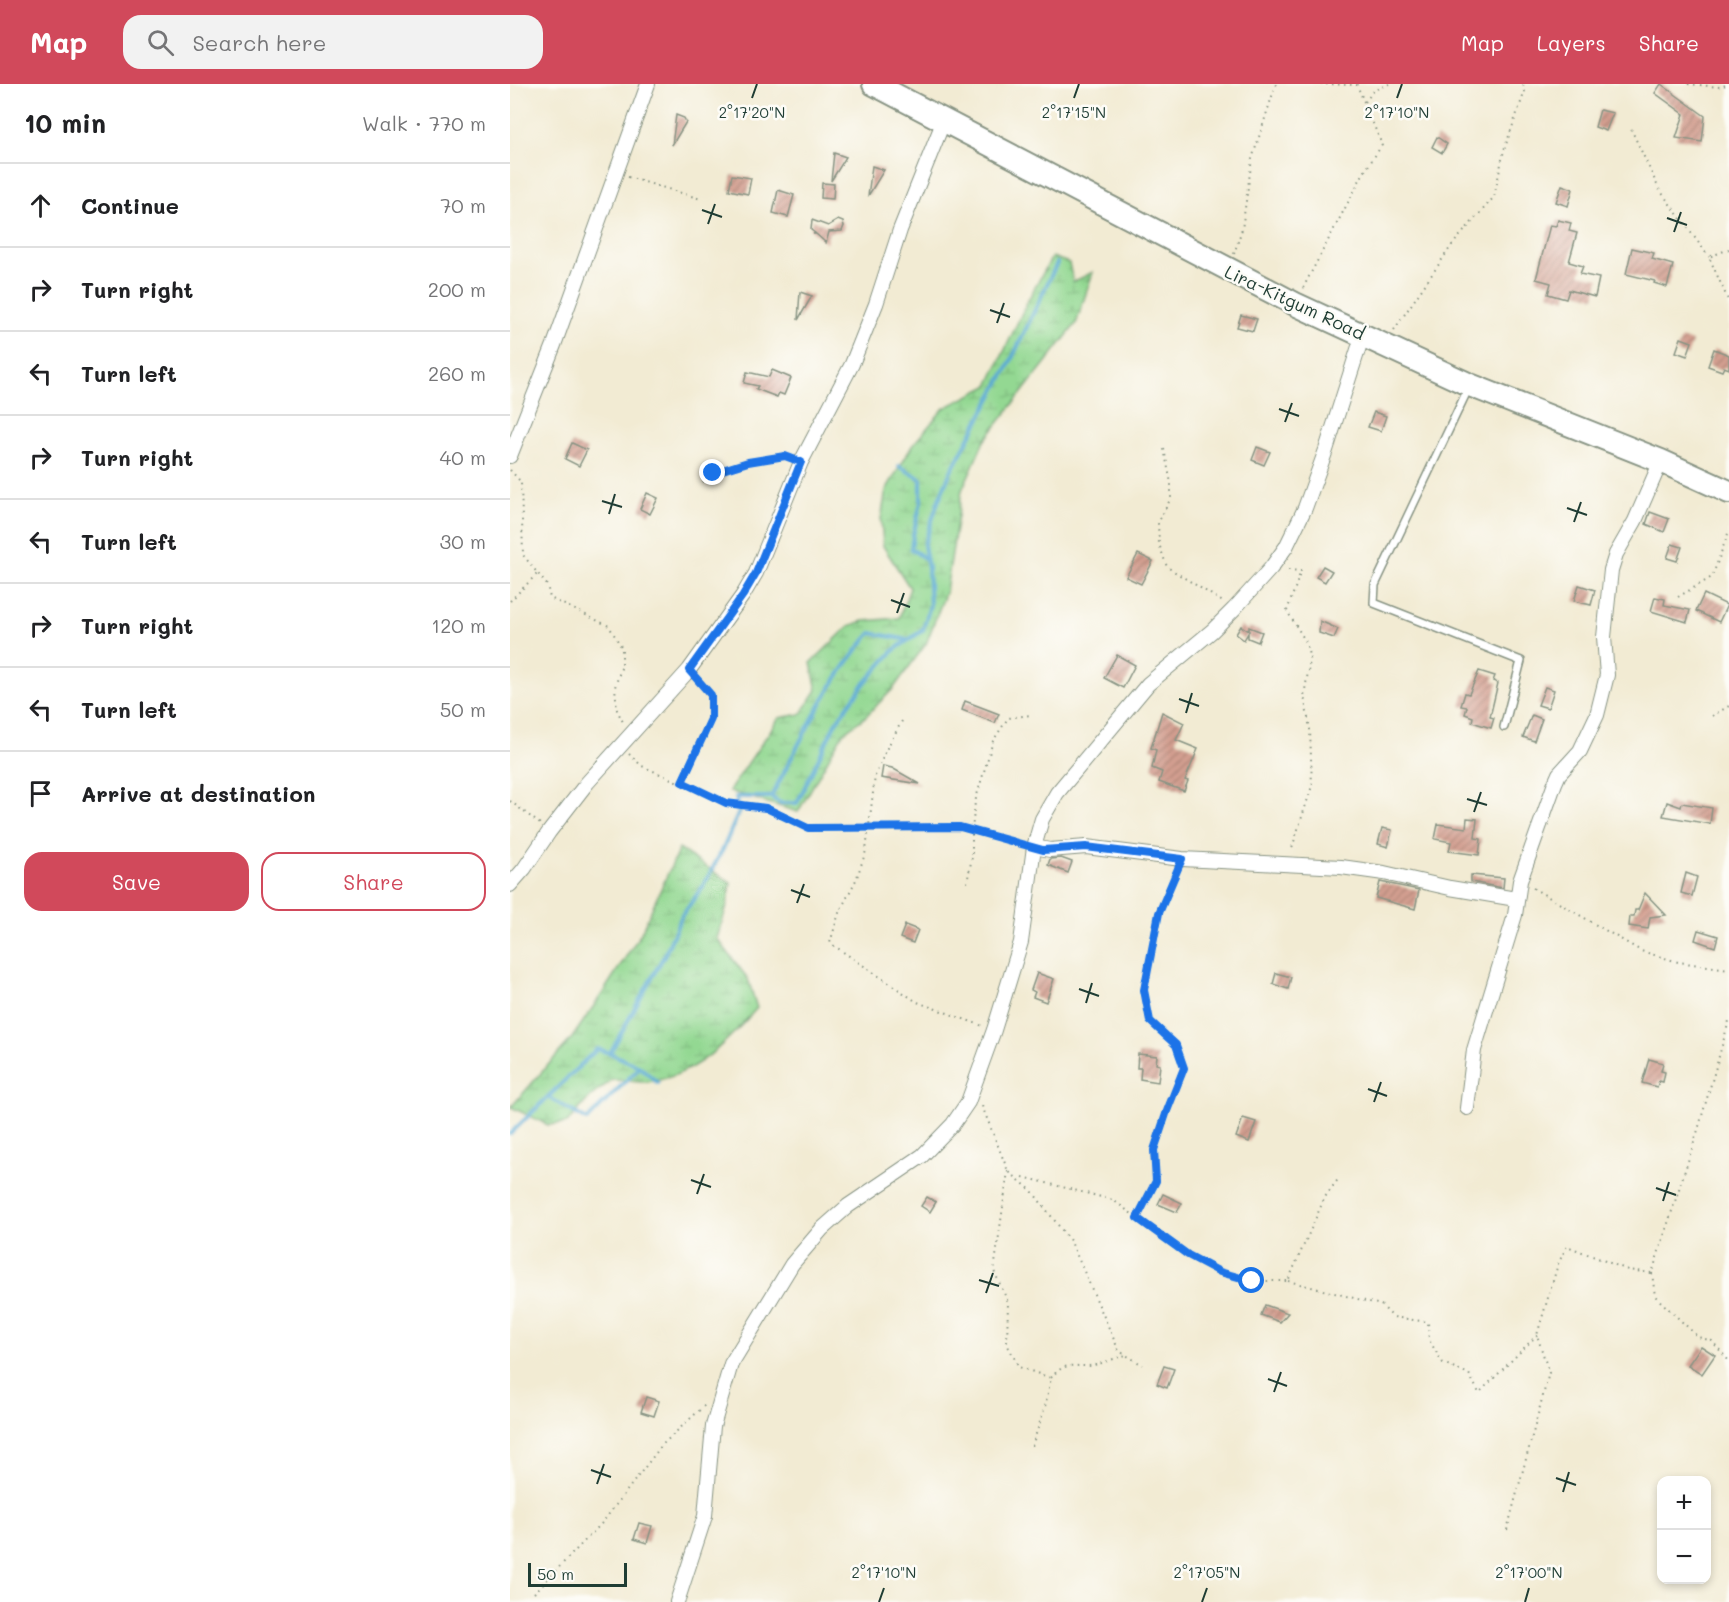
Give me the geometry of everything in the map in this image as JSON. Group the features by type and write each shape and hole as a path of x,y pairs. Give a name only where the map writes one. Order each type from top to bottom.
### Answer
{"main road":[{"name":"Lira-Kitgum Road","path":"874,84 1295,304 1470,385 1661,461 1729,492"}],"street":[{"path":"510,456 554,345 648,84"},
{"path":"510,885 587,783 689,670 743,595 756,573 801,462 852,364 876,304 900,230 944,120"},
{"path":"677,1602 705,1516 713,1426 731,1364 792,1264 822,1229 835,1217 922,1156 962,1112 974,1087 994,1030 1021,942 1034,847 1042,819 1057,793 1138,694 1234,609 1271,568 1286,547 1305,508 1326,450 1363,334"},
{"path":"1467,1108 1474,1050 1515,915 1520,881 1559,774 1580,751 1597,715 1607,675 1604,637 1611,570 1616,554 1635,521 1661,461"},
{"path":"1034,847 1050,850 1086,847 1182,859 1287,866 1308,864 1384,873 1450,888 1516,899"}],"lane":[{"path":"1470,385 1375,585 1374,603 1521,661 1504,727"}],"path":[{"path":"1229,271 1242,229 1252,159 1276,84"},
{"path":"1295,304 1363,174 1382,145 1357,85 1320,84"},
{"path":"1365,102 1374,90 1389,84"},
{"path":"1388,346 1389,336 1419,291 1452,245 1494,197 1504,150 1525,91 1523,84"},
{"path":"1688,84 1720,87 1729,84"},
{"path":"1632,129 1659,189 1709,257 1729,302"},
{"path":"617,174 701,199"},
{"path":"1709,257 1729,249"},
{"path":"1164,449 1171,483 1171,498 1158,523 1159,544 1167,567 1234,609"},
{"path":"703,482 713,473 748,462 785,456 801,462"},
{"path":"510,470 521,482 523,555 547,585 550,598 609,626 622,648 622,664 615,687 617,710 630,734"},
{"path":"1678,597 1713,577 1729,531"},
{"path":"1271,568 1301,571 1287,611 1306,642 1311,660 1304,696 1310,729 1312,786 1287,866"},
{"path":"510,601 537,574"},
{"path":"682,782 711,719 711,695 689,670"},
{"path":"1712,716 1729,706"},
{"path":"967,884 972,857 975,802 993,741 1008,718 1031,716"},
{"path":"902,721 875,776 866,851 856,880 839,913 830,943 917,1002 994,1030"},
{"path":"620,747 642,766 726,803 766,808 808,828 960,827 1034,847"},
{"path":"510,801 549,832"},
{"path":"1137,1218 1156,1181 1154,1150 1184,1068 1176,1045 1150,1021 1144,990 1159,913 1182,859"},
{"path":"1520,881 1641,951 1678,962 1729,969"},
{"path":"1729,1021 1698,1130 1652,1273 1655,1296 1698,1337 1712,1341 1729,1361"},
{"path":"974,1087 1008,1171 1032,1191 1071,1242 1119,1351 1143,1365"},
{"path":"1008,1171 994,1271 1008,1302 1007,1344 1019,1367 1051,1378"},
{"path":"1023,1177 1113,1200 1188,1255 1220,1272 1252,1281 1288,1281 1381,1305 1393,1317 1428,1322 1429,1340 1443,1363 1469,1374 1479,1393 1537,1335 1554,1275 1567,1246 1628,1270 1652,1273"},
{"path":"1288,1281 1325,1197 1339,1178"},
{"path":"1507,1530 1549,1373 1537,1335"},
{"path":"1031,1449 1045,1407 1051,1378 1055,1372 1072,1364 1089,1366 1126,1355"},
{"path":"534,1593 602,1523 662,1445 699,1409 722,1393"}],"green space":[{"path":"1052,257 1069,263 1073,282 1093,272 1076,324 984,441 962,490 946,591 926,644 893,689 865,717 843,733 798,812 729,791 779,718 801,714 817,690 811,663 849,626 864,621 899,618 910,588 883,546 881,519 886,490 912,446 944,408 988,386 1028,300"},
{"path":"679,849 731,883 717,938 748,979 757,1008 708,1057 678,1074 662,1079 644,1082 612,1080 590,1097 567,1123 548,1125 511,1107 572,1038 602,994 640,935"}],"building":[{"path":"1661,84 1705,116 1702,142 1676,138 1684,114 1655,93"},
{"path":"1600,110 1613,113 1606,131 1595,127"},
{"path":"676,115 684,118 686,122 672,145"},
{"path":"1437,137 1447,144 1442,153 1432,147"},
{"path":"834,153 846,157 831,181"},
{"path":"872,166 884,170 868,196"},
{"path":"732,175 751,178 748,194 729,190"},
{"path":"822,183 834,184 833,199 821,198"},
{"path":"1562,185 1573,189 1568,206 1556,202"},
{"path":"778,190 794,195 788,217 773,213"},
{"path":"812,220 828,226 838,220 843,222 844,226 842,231 829,232 826,243 813,234 815,233 811,230"},
{"path":"1558,220 1571,223 1569,231 1577,233 1569,262 1583,266 1580,274 1599,278 1595,297 1569,290 1566,299 1548,294 1551,283 1536,279 1550,225 1556,226"},
{"path":"1632,248 1654,253 1652,259 1673,265 1667,287 1654,283 1655,281 1626,274"},
{"path":"800,292 812,296 798,320"},
{"path":"1241,315 1257,319 1253,331 1237,327"},
{"path":"1681,338 1692,342 1687,356 1676,352"},
{"path":"1714,349 1729,355 1729,369 1724,367 1722,371 1708,366"},
{"path":"772,370 791,378 784,395 779,393 777,397 756,389 758,386 744,383 747,372 769,377"},
{"path":"1374,412 1386,416 1381,431 1368,427"},
{"path":"572,443 587,450 579,466 565,459"},
{"path":"1257,447 1270,452 1264,465 1252,460"},
{"path":"647,493 658,498 650,514 640,509"},
{"path":"1650,512 1669,519 1664,532 1646,524"},
{"path":"1672,544 1682,547 1677,561 1667,558"},
{"path":"1138,554 1153,561 1141,584 1126,577"},
{"path":"1323,566 1332,571 1325,582 1316,577"},
{"path":"1579,585 1595,590 1591,605 1574,601"},
{"path":"1704,594 1727,605 1719,622 1696,611"},
{"path":"1655,597 1665,599 1664,605 1690,610 1687,622 1651,611"},
{"path":"1320,621 1338,629 1334,638 1319,633"},
{"path":"1241,626 1249,631 1249,627 1262,632 1258,642 1248,638 1248,633 1244,640 1236,634"},
{"path":"1117,655 1135,665 1123,688 1104,678"},
{"path":"1479,671 1495,676 1493,681 1498,683 1490,717 1494,718 1491,728 1472,722 1473,717 1465,714 1467,707 1461,706 1465,693 1469,694"},
{"path":"1545,687 1554,690 1548,708 1538,705"},
{"path":"965,701 999,714 995,723 962,710"},
{"path":"1162,712 1184,723 1176,740 1198,749 1185,780 1188,781 1184,791 1159,782 1162,772 1152,768 1156,750 1151,748"},
{"path":"1532,715 1542,719 1534,741 1523,737"},
{"path":"883,766 892,768 920,784 881,778"},
{"path":"1667,802 1681,807 1682,803 1712,808 1710,824 1663,816"},
{"path":"1467,818 1477,819 1475,838 1481,839 1479,855 1449,851 1451,842 1435,839 1438,824 1466,828"},
{"path":"1382,828 1392,830 1388,847 1378,844"},
{"path":"1061,858 1072,862 1068,873 1048,865 1050,859"},
{"path":"1686,873 1697,877 1692,896 1681,893"},
{"path":"1471,875 1504,878 1503,888 1471,882"},
{"path":"1380,882 1419,890 1415,909 1376,898"},
{"path":"1645,893 1666,915 1650,917 1648,929 1629,926 1630,916 1634,916 1635,910 1638,910"},
{"path":"905,925 918,930 913,943 900,938"},
{"path":"1698,930 1718,936 1715,947 1695,940"},
{"path":"1037,973 1054,979 1046,1002 1033,997 1035,992 1031,990"},
{"path":"1276,973 1291,977 1288,989 1273,984"},
{"path":"1138,1054 1157,1056 1156,1064 1160,1065 1158,1082 1140,1079 1141,1068 1137,1068"},
{"path":"1649,1059 1663,1063 1661,1071 1665,1072 1663,1082 1659,1081 1657,1087 1642,1083"},
{"path":"1243,1118 1256,1122 1249,1142 1236,1137"},
{"path":"1163,1194 1182,1203 1177,1212 1158,1204"},
{"path":"927,1197 936,1202 930,1212 921,1206"},
{"path":"1265,1305 1288,1313 1280,1322 1261,1315"},
{"path":"1701,1346 1715,1355 1702,1374 1688,1365"},
{"path":"1164,1366 1174,1369 1167,1388 1157,1384"},
{"path":"646,1397 659,1401 654,1416 641,1412"},
{"path":"639,1523 652,1526 647,1543 634,1539"}],"waterway":[{"path":"771,797 780,803 797,803 836,722 864,684 894,650 923,630 930,605 924,545 938,502 950,473 1009,365 1057,263"},
{"path":"899,466 921,479 921,502 911,549 926,559"},
{"path":"510,1134 597,1049 610,1053 665,954 682,915 702,888 723,849 739,812 736,797 771,797 828,691 871,633 909,640"},
{"path":"610,1053 640,1067 658,1083"},
{"path":"548,1097 587,1120 640,1067"}],"route":[{"path":"713,473 748,462 785,456 801,462 756,573 743,595 689,670 711,695 711,719 682,782 726,803 766,808 808,828 960,827 1043,850 1086,847 1182,859 1159,913 1144,990 1150,1021 1176,1045 1184,1068 1154,1150 1156,1181 1137,1218 1188,1255 1220,1272 1252,1281"}]}
